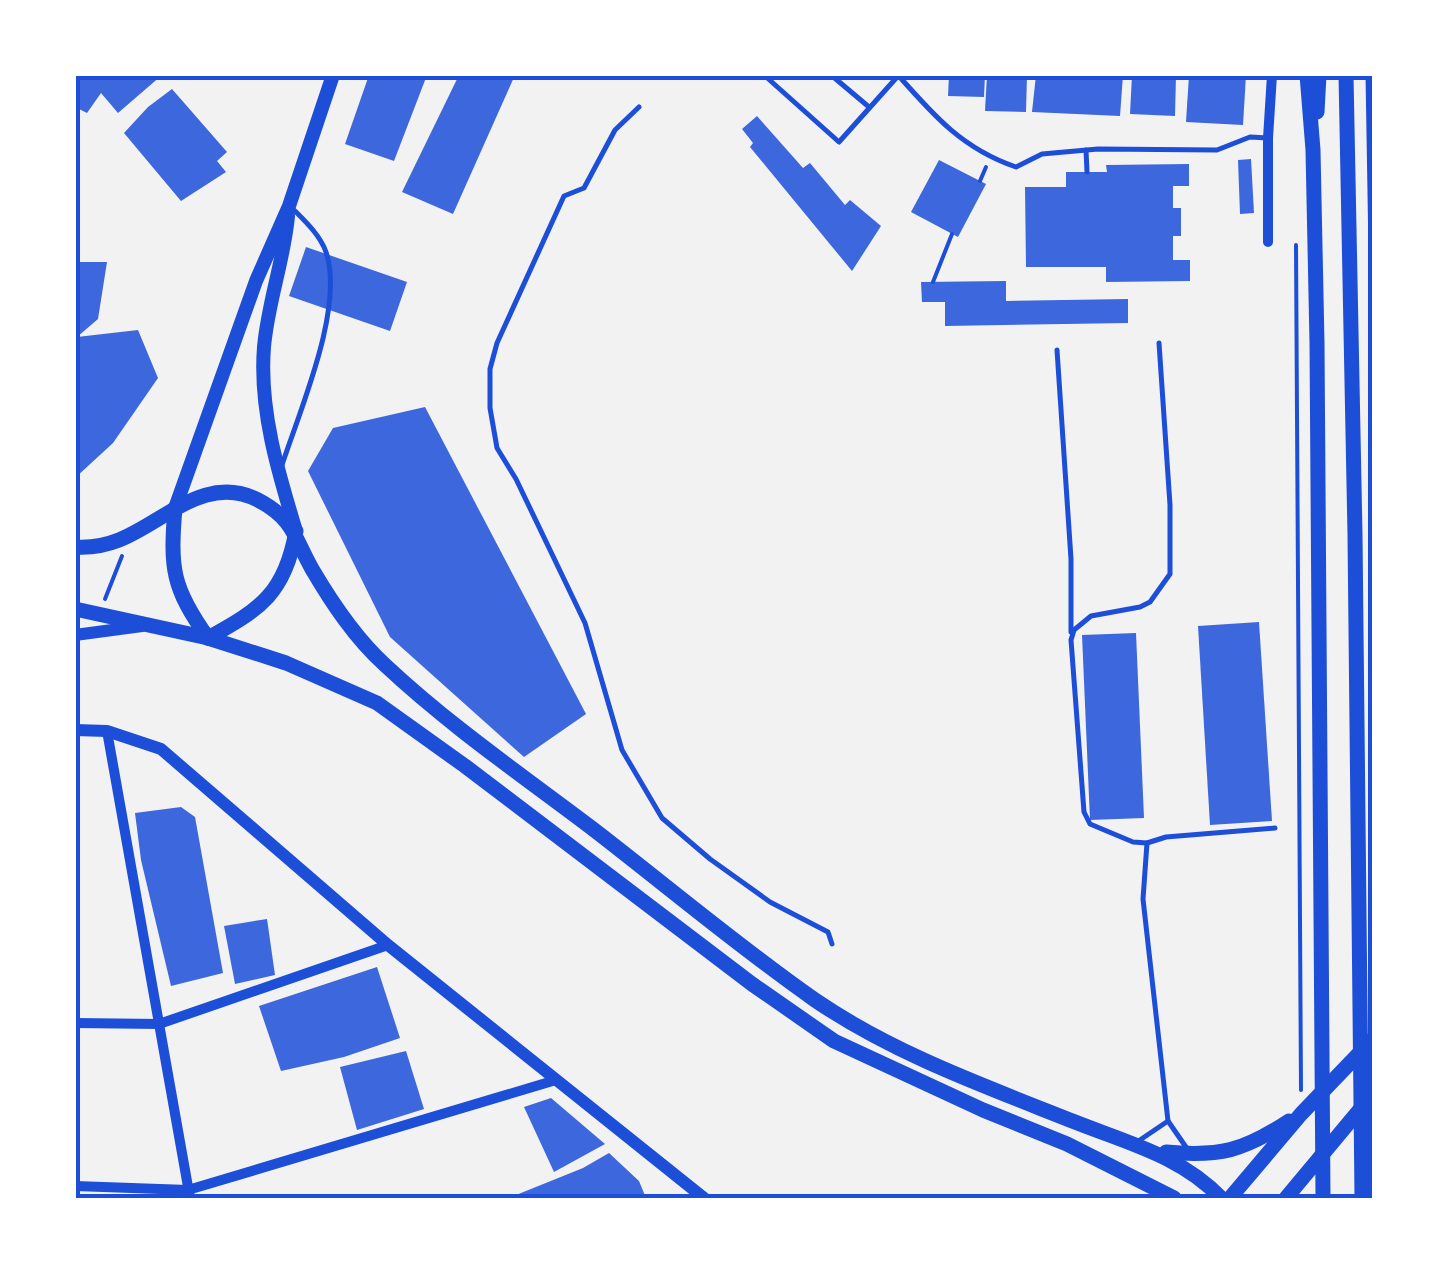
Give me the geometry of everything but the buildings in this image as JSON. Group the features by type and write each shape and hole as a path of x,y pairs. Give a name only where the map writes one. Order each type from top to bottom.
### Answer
{"main road":[{"path":"208,638 172,569 176,508 256,281 289,206 332,75"},
{"path":"1307,75 1313,150 1321,671 1323,1198"},
{"path":"1313,150 1319,75"},
{"path":"1346,75 1356,534 1362,1198"},
{"path":"289,206 264,350 268,411 279,476 312,568 352,630 382,664 780,976 838,1016 892,1046 1155,1152 1206,1182 1221,1198"},
{"path":"75,548 95,548 121,540 201,496 222,492 239,492 276,512 296,531"},
{"path":"208,638 250,614 275,591 292,557 296,531"},
{"path":"75,608 208,638 313,673 377,703 834,1041 982,1110 1066,1144 1174,1198"},
{"path":"1230,1198 1301,1114 1372,1040"},
{"path":"1286,1198 1372,1095"},
{"path":"1155,1152 1226,1153 1250,1146 1301,1114"},
{"path":"1125,1175 1147,1198"},
{"path":"1244,1198 1248,1176"}],"street":[{"path":"1268,242 1272,75"},
{"path":"75,635 148,626"},
{"path":"75,730 108,730 160,750 388,945 704,1198"},
{"path":"108,730 189,1194"},
{"path":"75,1023 159,1024 388,945"},
{"path":"75,1186 189,1194 556,1080"}],"lane":[{"path":"764,75 839,142 898,75 940,124 989,158 1016,167 1042,154 1217,150 1250,138 1268,138"},
{"path":"831,75 868,107"},
{"path":"1368,75 1372,311"},
{"path":"639,107 615,130 584,188 564,196 497,343 490,368 490,388 498,448 585,623 622,750 662,818 770,902 828,932 832,944"},
{"path":"1086,150 1086,172"},
{"path":"279,476 330,316 326,253 311,227 289,206"},
{"path":"1071,640 1074,630 1091,616 1140,608 1150,602 1170,574 1170,506 1158,343"},
{"path":"1057,350 1084,812 1090,824 1133,842 1275,828"},
{"path":"1147,843 1143,900 1168,1121 1194,1155"},
{"path":"1134,1144 1168,1121"}],"path":[{"path":"980,181 989,158"},
{"path":"1296,229 1301,1114"},
{"path":"933,282 952,234"},
{"path":"99,614 122,558 121,540"}]}
